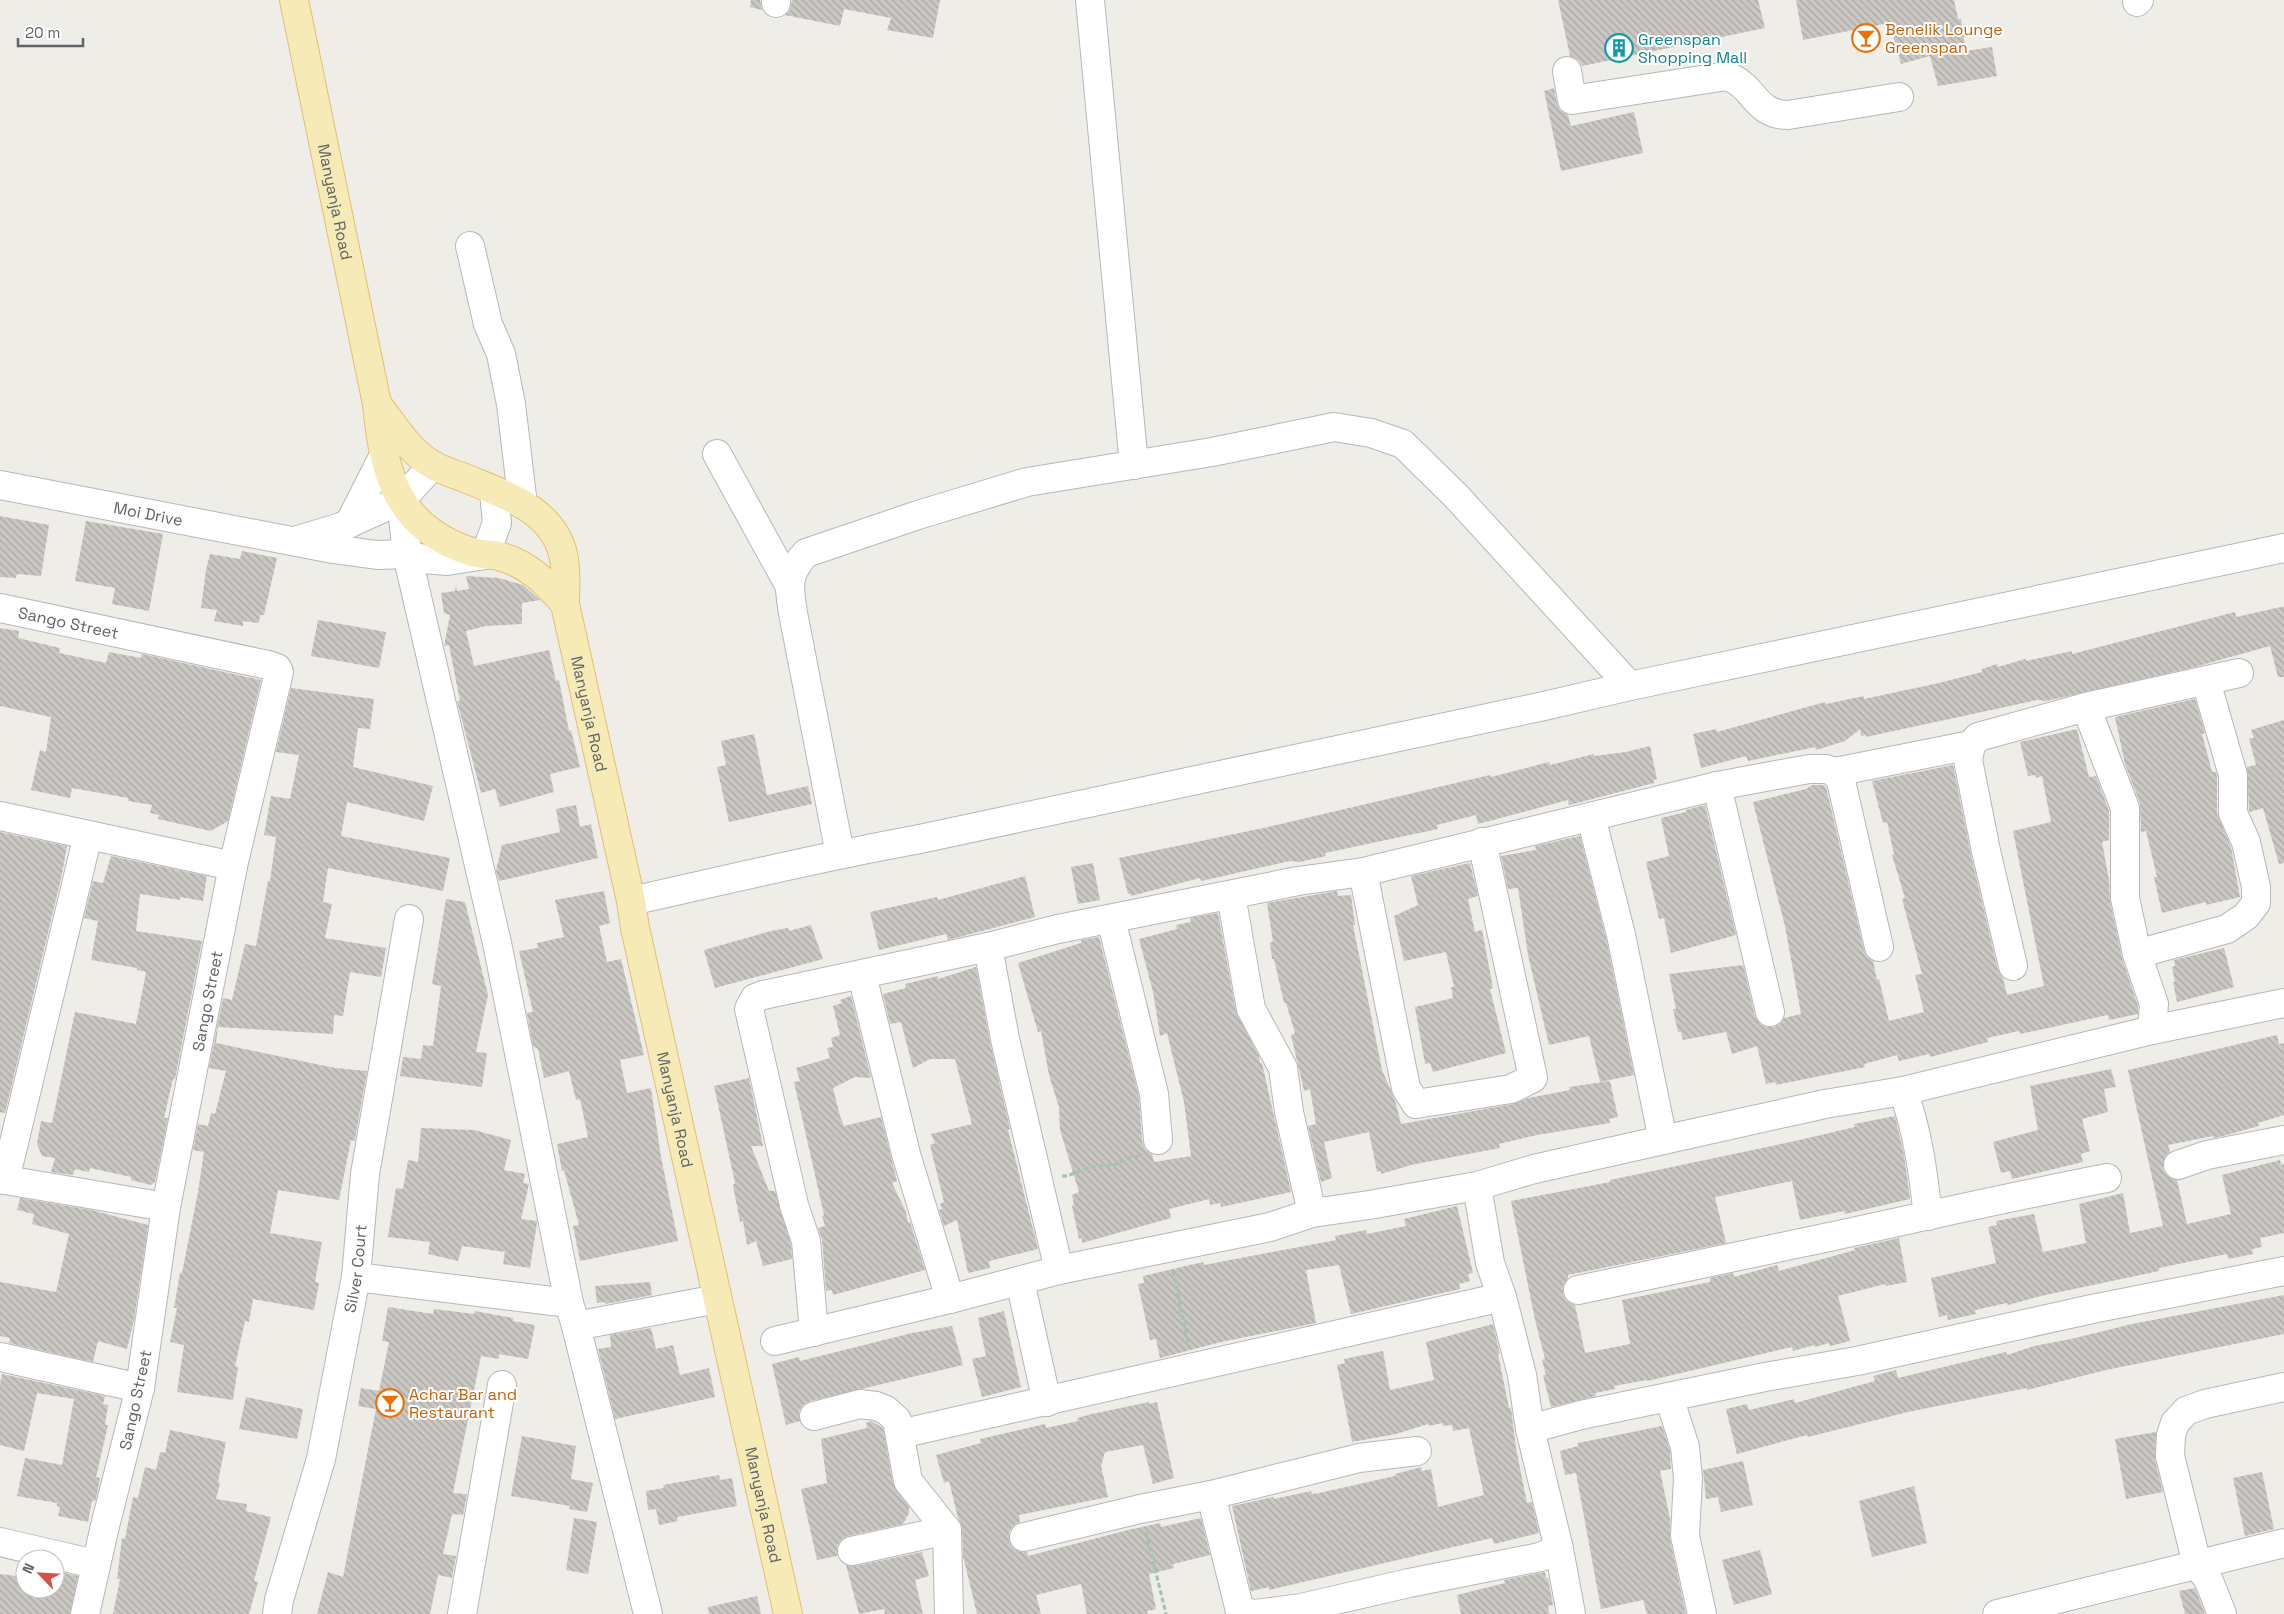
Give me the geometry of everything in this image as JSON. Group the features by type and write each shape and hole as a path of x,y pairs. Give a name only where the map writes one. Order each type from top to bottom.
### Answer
{"main road":[{"name":"Manyanja Road","path":"294,0 377,404 384,455 401,500 416,521 436,537 471,552 499,556 530,569 566,604"},
{"name":"Manyanja Road","path":"377,404 409,444 434,465 523,505 549,526 558,541 564,567 566,604 631,901 635,928 788,1614"}],"street":[{"path":"1090,0 1134,465"},
{"path":"1566,72 1572,100 1727,76 1739,81 1765,110 1775,115 1788,115 1899,97"},
{"path":"470,246 488,324 501,354 511,404 523,505"},
{"path":"788,583 796,564 806,553 1027,482 1212,452 1334,428 1371,433 1403,444 1456,496 1630,686"},
{"path":"717,454 788,583 840,854"},
{"path":"349,524 384,455"},
{"path":"297,541 349,524 401,500 434,465"},
{"name":"Moi Drive","path":"0,485 377,555 407,554 423,559 447,561 485,555"},
{"path":"485,555 497,523 494,492"},
{"path":"401,500 407,554 497,943 572,1315 648,1614"},
{"path":"631,901 840,854 1193,781 1630,686 1733,666 2284,548"},
{"name":"Sango Street","path":"0,608 268,665 277,668 279,679 233,866 166,1207 140,1388 95,1564 85,1614"},
{"path":"2013,966 1968,760 1971,745 1978,737 2086,707 2239,674"},
{"path":"2137,954 2227,929 2246,916 2256,903 2256,887 2246,842 2233,813 2233,775 2206,681"},
{"path":"2086,707 2125,808 2125,898 2137,954 2154,1004 2152,1030"},
{"path":"1834,772 1971,745"},
{"path":"814,1332 806,1241 794,1205 749,1009 755,998 763,995 988,947 1058,929 1298,880 1363,872 1717,786 1809,769 1826,768 1834,772 1843,786 1879,948"},
{"path":"1717,786 1770,1012"},
{"path":"0,816 233,866"},
{"path":"1591,817 1621,935 1663,1140"},
{"path":"88,835 3,1180 166,1207"},
{"path":"1363,872 1406,1088 1416,1104 1511,1089 1533,1078 1482,842"},
{"path":"1231,895 1251,1009 1284,1068 1289,1112 1312,1213"},
{"name":"Silver Court","path":"277,1614 279,1600 321,1459 356,1277 365,1174 409,919"},
{"path":"1111,919 1154,1094 1158,1140"},
{"path":"988,947 1005,1039 1059,1270"},
{"path":"862,975 906,1154 950,1299"},
{"path":"775,1341 885,1313 950,1299 1059,1270 1270,1227 1312,1213 1369,1206 1477,1186 1534,1169 1825,1104 1903,1091 2152,1030 2284,1003"},
{"path":"1903,1091 1922,1155 1928,1216"},
{"path":"2178,1165 2208,1155 2284,1140"},
{"path":"1578,1290 2107,1178"},
{"path":"1477,1186 1490,1263 1502,1297 1522,1375 1530,1429 1559,1549 1571,1614"},
{"path":"1530,1429 1581,1415 1857,1361 2092,1309 2284,1271"},
{"path":"356,1277 572,1315 717,1299"},
{"path":"1020,1281 1047,1402"},
{"path":"900,1434 1502,1297"},
{"path":"0,1357 140,1388"},
{"path":"462,1614 502,1384"},
{"path":"2222,1614 2209,1581 2197,1564 2170,1456 2171,1435 2175,1423 2186,1411 2205,1404 2284,1387"},
{"path":"1669,1397 1685,1447 1688,1478 1685,1536 1702,1614"},
{"path":"814,1416 860,1404 876,1406 886,1410 897,1420 908,1481 947,1530 949,1614"},
{"path":"1024,1537 1140,1509 1211,1495 1359,1458 1417,1451"},
{"path":"1211,1495 1240,1611 1255,1614 1302,1611 1409,1582 1540,1558 1559,1549"},
{"path":"852,1552 947,1530"},
{"path":"0,1542 95,1564"},
{"path":"1997,1614 2284,1543"}],"path":[{"path":"1036,1174 1067,1176 1090,1167 1114,1165 1128,1158 1152,1155 1156,1152 1158,1140"},
{"path":"1168,1249 1193,1368"},
{"path":"1140,1509 1166,1614"}],"building":[{"path":"751,0 760,0 762,10 750,7"},
{"path":"792,0 940,0 933,38 887,30 891,18 844,9 840,26 785,15 790,10"},
{"name":"Greenspan Shopping Mall","path":"1558,0 1758,0 1765,28 1582,66 1579,61 1570,56"},
{"path":"1796,0 1954,0 1958,19 1961,19 1966,51 1992,47 1997,76 1938,86 1930,56 1901,64 1889,23 1803,40"},
{"path":"1554,88 1560,110 1568,115 1571,126 1634,112 1643,153 1561,171 1544,91"},
{"path":"0,516 49,525 41,576 17,574 16,578 0,577"},
{"path":"86,521 163,534 149,611 112,604 115,588 75,581"},
{"path":"242,551 277,558 264,615 260,615 259,623 243,621 243,626 214,621 217,610 201,608 210,554 240,559"},
{"path":"466,576 499,578 523,585 540,600 522,603 522,624 486,626 466,631 474,666 549,650 556,681 559,680 569,731 571,730 580,767 550,774 554,792 500,807 495,789 481,793 457,701 460,701 449,645 444,646 450,615 444,613 441,593 455,591 456,586 457,591 469,589"},
{"path":"2284,607 2284,677 2278,677 2270,646 2191,668 2046,701 2037,700 1866,737 1866,735 1861,736 1860,729 1845,741 1816,750 1815,747 1748,761 1746,756 1701,768 1693,734 1716,729 1717,732 1825,702 1826,704 1864,696 1864,699 1939,683 1982,672 1982,669 1997,664 1998,667 2025,659 2026,661 2072,651 2072,654 2235,612 2236,617"},
{"path":"318,620 386,632 379,668 311,656"},
{"path":"0,628 19,631 18,638 60,648 59,653 106,663 109,652 141,658 142,654 261,680 228,821 211,831 158,819 159,815 150,813 152,805 128,801 128,798 72,788 70,798 31,790 40,750 46,752 51,717 0,706"},
{"path":"291,688 374,699 370,729 358,728 353,767 433,786 424,821 347,802 341,836 450,858 443,891 328,868 323,902 332,904 325,938 386,948 381,977 350,972 343,1016 334,1015 333,1034 218,1027 216,1043 335,1068 367,1071 355,1141 351,1140 339,1200 278,1190 270,1233 322,1242 315,1282 319,1283 314,1310 253,1299 249,1322 245,1321 235,1366 238,1367 233,1400 177,1392 184,1345 170,1342 177,1308 174,1308 180,1273 182,1273 204,1152 193,1150 198,1124 208,1126 211,1113 215,1114 226,1071 209,1068 223,998 232,1000 245,944 256,946 268,881 270,881 276,837 264,835 271,796 290,799 299,755 276,752"},
{"path":"2195,699 2205,733 2202,734 2212,772 2216,772 2217,813 2231,847 2240,897 2206,905 2206,902 2162,913 2154,877 2157,877 2146,831 2141,832 2140,803 2125,764 2115,717"},
{"path":"2284,720 2284,863 2279,864 2263,808 2250,812 2249,810 2247,767 2256,765 2249,738 2254,738 2251,730"},
{"path":"2077,729 2089,777 2096,776 2109,811 2109,840 2102,842 2109,880 2110,901 2122,958 2138,1006 2138,1014 2109,1020 2108,1015 2020,1034 2019,1031 1987,1038 1988,1042 1930,1057 1929,1054 1899,1061 1897,1055 1864,1064 1865,1067 1776,1085 1775,1082 1766,1084 1757,1046 1732,1054 1726,1032 1683,1040 1681,1032 1678,1032 1673,1009 1676,1009 1669,974 1743,965 1755,1016 1760,1024 1766,1027 1774,1027 1780,1024 1784,1018 1801,1014 1785,926 1753,802 1806,789 1812,785 1823,785 1826,787 1864,950 1867,957 1873,961 1889,1021 1924,1012 1915,975 1922,974 1902,899 1905,898 1892,855 1894,854 1887,822 1883,823 1872,781 1953,765 1971,855 1998,970 2003,978 2007,995 2044,986 2013,831 2051,822 2042,776 2036,778 2036,775 2028,776 2020,742"},
{"path":"754,734 767,795 808,786 812,804 729,822 717,767 726,765 721,741"},
{"path":"1650,746 1657,779 1654,780 1654,783 1569,805 1568,800 1478,824 1476,815 1437,825 1438,829 1325,853 1326,856 1300,862 1290,861 1201,881 1200,878 1131,896 1131,894 1128,894 1119,858 1268,827 1490,775 1491,777 1549,762 1550,765 1594,754 1594,756 1626,752"},
{"path":"576,805 580,827 591,824 598,858 499,881 496,871 502,845 560,832 556,809"},
{"path":"1705,805 1736,935 1671,953 1664,918 1659,919 1646,862 1669,856 1661,818"},
{"path":"0,832 67,846 5,1113 0,1112"},
{"path":"1580,836 1606,938 1634,1075 1600,1082 1589,1036 1549,1045 1528,955 1518,888 1508,889 1501,856 1536,850 1535,846"},
{"path":"111,856 207,876 203,901 180,897 180,900 140,894 136,931 202,941 175,1079 173,1079 164,1118 168,1118 155,1182 151,1185 131,1180 131,1177 90,1168 89,1172 75,1169 73,1175 51,1172 55,1158 42,1156 37,1144 41,1121 52,1123 75,1012 136,1024 146,972 137,970 137,968 91,960 98,921 84,918 93,881 103,883"},
{"path":"1093,863 1100,900 1078,904 1071,867"},
{"path":"1470,863 1478,896 1468,899 1475,932 1482,930 1493,988 1490,989 1506,1053 1433,1072 1430,1063 1425,1064 1415,1007 1453,998 1451,987 1454,987 1446,952 1404,961 1394,916 1418,905 1411,876"},
{"path":"1025,876 1035,917 948,940 946,934 879,950 870,912 937,897 938,900"},
{"path":"604,891 610,923 599,926 607,962 621,959 644,1055 620,1060 627,1093 651,1088 661,1157 678,1241 580,1261 573,1226 579,1225 564,1170 562,1171 557,1144 588,1137 580,1099 576,1100 569,1071 544,1078 538,1049 533,1046 527,1013 533,1012 519,951 538,948 537,943 564,937 555,900"},
{"path":"1337,891 1338,896 1351,895 1355,925 1353,925 1382,1070 1395,1100 1401,1124 1513,1104 1528,1098 1570,1090 1569,1087 1610,1081 1618,1117 1609,1119 1610,1123 1537,1135 1499,1144 1500,1148 1411,1165 1381,1174 1381,1171 1377,1172 1369,1132 1324,1142 1332,1178 1321,1182 1308,1126 1316,1124 1310,1089 1304,1091 1291,1035 1295,1033 1286,1003 1284,1003 1274,959 1272,959 1270,942 1273,942 1267,903"},
{"path":"446,899 465,902 488,995 476,1052 487,1053 482,1087 400,1076 403,1057 421,1059 423,1045 433,1046 441,986 432,984"},
{"path":"1218,913 1236,1012 1259,1056 1260,1063 1262,1063 1291,1192 1221,1207 1220,1203 1210,1205 1209,1199 1169,1209 1171,1218 1082,1243 1082,1238 1079,1239 1072,1206 1074,1205 1072,1195 1079,1192 1060,1130 1059,1107 1049,1075 1041,1031 1038,1032 1018,963 1081,943 1081,940 1099,937 1139,1097 1142,1141 1145,1149 1152,1154 1154,1162 1191,1156 1184,1102 1167,1033 1160,1036 1153,992 1139,939 1177,929 1176,925 1191,922 1190,918"},
{"path":"811,925 823,959 715,988 704,950 771,931 788,928 789,931"},
{"path":"2224,948 2234,987 2177,1002 2173,982 2175,982 2172,967 2175,966 2174,960"},
{"path":"976,967 990,1042 1010,1129 1008,1130 1038,1249 989,1261 990,1268 968,1273 957,1220 944,1226 939,1210 942,1209 940,1204 944,1202 930,1145 935,1143 931,1134 972,1124 955,1059 930,1059 913,1068 901,1022 890,1024 883,994 906,988 905,984 938,976 938,979"},
{"path":"851,996 871,1078 855,1077 833,1088 840,1116 844,1126 881,1117 897,1181 892,1183 906,1212 908,1223 910,1222 925,1270 833,1295 832,1290 826,1291 822,1239 818,1228 825,1226 822,1216 824,1215 794,1082 800,1081 796,1068 830,1058 827,1048 833,1047 831,1038 840,1035 833,1006 842,1003 840,1000"},
{"path":"2277,1035 2279,1044 2284,1043 2284,1115 2258,1123 2259,1126 2223,1136 2214,1138 2213,1136 2168,1145 2170,1152 2166,1155 2163,1170 2167,1176 2177,1180 2187,1224 2231,1214 2222,1175 2280,1160 2281,1165 2284,1164 2284,1233 2260,1238 2262,1247 2252,1249 2253,1254 2228,1259 2227,1254 2159,1268 2159,1271 2041,1296 2008,1305 2007,1303 1975,1310 1976,1314 1948,1320 1947,1315 1939,1317 1931,1278 1996,1263 1988,1227 1997,1225 1996,1221 2034,1214 2043,1252 2086,1243 2079,1204 2123,1193 2130,1233 2163,1226 2128,1070"},
{"path":"2111,1069 2116,1087 2104,1089 2108,1112 2082,1119 2090,1151 2081,1154 2083,1162 2012,1179 2010,1171 2001,1173 1993,1142 2038,1130 2030,1086"},
{"path":"749,1078 763,1146 751,1146 769,1191 775,1191 791,1244 792,1259 763,1266 756,1241 747,1245 743,1221 740,1222 733,1185 735,1183 714,1086"},
{"path":"1895,1116 1904,1155 1910,1199 1845,1214 1844,1211 1800,1220 1792,1181 1715,1197 1726,1243 1568,1275 1563,1286 1563,1294 1566,1300 1575,1305 1585,1353 1630,1344 1622,1300 1710,1282 1710,1278 1733,1273 1734,1277 1777,1265 1779,1271 1855,1250 1854,1248 1899,1238 1907,1282 1886,1286 1885,1284 1838,1296 1850,1341 1830,1346 1829,1343 1815,1347 1814,1345 1793,1351 1792,1347 1647,1381 1614,1386 1615,1389 1595,1393 1596,1396 1551,1407 1543,1375 1546,1375 1542,1360 1545,1359 1535,1320 1511,1201 1610,1182 1610,1180 1795,1141 1855,1127 1854,1124"},
{"path":"421,1128 474,1130 511,1140 504,1170 525,1174 523,1183 529,1184 521,1219 537,1221 530,1268 503,1264 505,1252 462,1246 458,1261 428,1254 430,1242 388,1237 396,1188 403,1189 408,1160 418,1162"},
{"path":"20,1198 91,1210 148,1225 134,1320 127,1349 98,1341 93,1362 9,1343 10,1338 0,1336 0,1282 56,1292 69,1234 32,1224 34,1214 17,1210"},
{"path":"1457,1206 1473,1273 1468,1274 1470,1281 1459,1284 1460,1289 1351,1314 1339,1265 1306,1270 1316,1323 1221,1342 1160,1358 1156,1339 1150,1340 1138,1284 1144,1283 1143,1276 1203,1262 1204,1265 1336,1240 1335,1236 1366,1230 1367,1234 1406,1226 1404,1219"},
{"path":"650,1282 652,1295 606,1304 605,1302 597,1303 595,1286"},
{"path":"2284,1295 2284,1334 2106,1370 2027,1390 2027,1388 1908,1412 1808,1437 1807,1435 1737,1454 1726,1409 1747,1404 1749,1410 1794,1399 1795,1403 1875,1381 1873,1376 1896,1370 1898,1378 2006,1352 2007,1355 2034,1346 2132,1324"},
{"path":"388,1307 433,1314 434,1309 474,1314 475,1311 513,1318 513,1321 535,1325 528,1359 499,1354 499,1359 481,1356 453,1493 467,1494 463,1515 452,1514 443,1554 456,1556 452,1578 438,1575 430,1614 317,1614 328,1572 343,1577 376,1409 358,1406 361,1388 379,1391 389,1342 382,1341"},
{"path":"1004,1311 1021,1387 982,1397 972,1359 986,1356 978,1318"},
{"path":"1493,1324 1509,1408 1511,1408 1516,1448 1527,1503 1532,1502 1539,1533 1494,1544 1492,1538 1269,1590 1269,1587 1251,1591 1232,1506 1311,1491 1312,1494 1319,1493 1395,1476 1395,1474 1421,1467 1422,1471 1431,1469 1438,1507 1484,1495 1469,1428 1453,1431 1452,1425 1443,1426 1442,1423 1429,1426 1428,1424 1396,1434 1352,1442 1337,1365 1345,1363 1344,1359 1383,1351 1390,1390 1434,1380 1426,1342"},
{"path":"952,1326 963,1365 810,1401 803,1405 799,1411 800,1421 786,1425 772,1364 799,1357 800,1361 912,1333"},
{"path":"651,1328 656,1349 673,1345 680,1375 709,1368 715,1397 615,1419 598,1349 611,1347 610,1335"},
{"path":"2,1374 105,1396 103,1404 108,1405 105,1425 108,1425 96,1477 100,1478 96,1499 92,1501 88,1522 58,1516 60,1507 57,1506 57,1503 17,1496 25,1458 62,1465 74,1399 37,1393 24,1451 0,1445 0,1384"},
{"path":"246,1397 303,1409 297,1439 239,1429"},
{"path":"1149,1402 1149,1404 1157,1402 1174,1478 1153,1484 1143,1445 1105,1452 1101,1466 1108,1497 1019,1515 1020,1522 1014,1525 1009,1532 1009,1541 1013,1548 1020,1552 1027,1552 1028,1556 1128,1530 1160,1523 1161,1527 1201,1518 1210,1555 1173,1564 1174,1568 1149,1574 1156,1609 1147,1611 1148,1614 1087,1614 1081,1584 1036,1595 1041,1614 977,1614 963,1556 962,1526 958,1518 949,1481 944,1483 936,1455 981,1443 980,1439 1045,1424 1046,1428 1078,1421 1077,1418"},
{"path":"871,1421 883,1428 893,1484 909,1507 909,1513 903,1524 842,1539 837,1546 837,1556 817,1560 801,1489 827,1483 821,1439 867,1428 866,1423"},
{"path":"1662,1426 1670,1450 1671,1469 1660,1471 1670,1519 1670,1539 1686,1614 1647,1614 1643,1600 1601,1609 1576,1473 1565,1475 1560,1451 1578,1446 1578,1443"},
{"path":"170,1430 226,1442 216,1499 247,1504 246,1511 271,1517 254,1581 258,1582 249,1614 113,1614 120,1579 117,1579 122,1538 125,1539 133,1497 138,1498 145,1467 156,1470 160,1452 165,1453"},
{"path":"2156,1432 2155,1460 2163,1492 2126,1499 2115,1439"},
{"path":"522,1436 576,1446 571,1479 593,1483 587,1512 569,1509 570,1506 511,1496"},
{"path":"1743,1461 1753,1505 1721,1512 1718,1497 1706,1499 1703,1470"},
{"path":"2262,1472 2274,1529 2245,1536 2233,1478"},
{"path":"719,1475 720,1480 732,1478 737,1506 677,1517 678,1521 659,1525 656,1509 648,1510 646,1491 664,1488 663,1485"},
{"path":"1914,1486 1927,1543 1872,1557 1859,1501"},
{"path":"574,1518 597,1522 588,1574 566,1570"},
{"path":"1760,1550 1772,1594 1734,1605 1722,1560"},
{"path":"922,1552 929,1576 915,1580 923,1614 885,1614 884,1609 859,1614 846,1565 855,1566"},
{"path":"1545,1572 1546,1579 1548,1578 1553,1605 1548,1606 1549,1614 1461,1614 1457,1595 1505,1583 1504,1580"},
{"path":"65,1573 78,1576 70,1614 0,1614 0,1574 15,1576 15,1599 65,1599"},
{"path":"2195,1588 2205,1614 2185,1614 2179,1591"},
{"path":"757,1596 761,1614 709,1614 708,1607"}],"place":[{"name":"Benelik Lounge Greenspan","path":"1866,38"},
{"name":"Greenspan Shopping Mall","path":"1619,48"},
{"name":"Achar Bar and Restaurant","path":"390,1403"}]}
